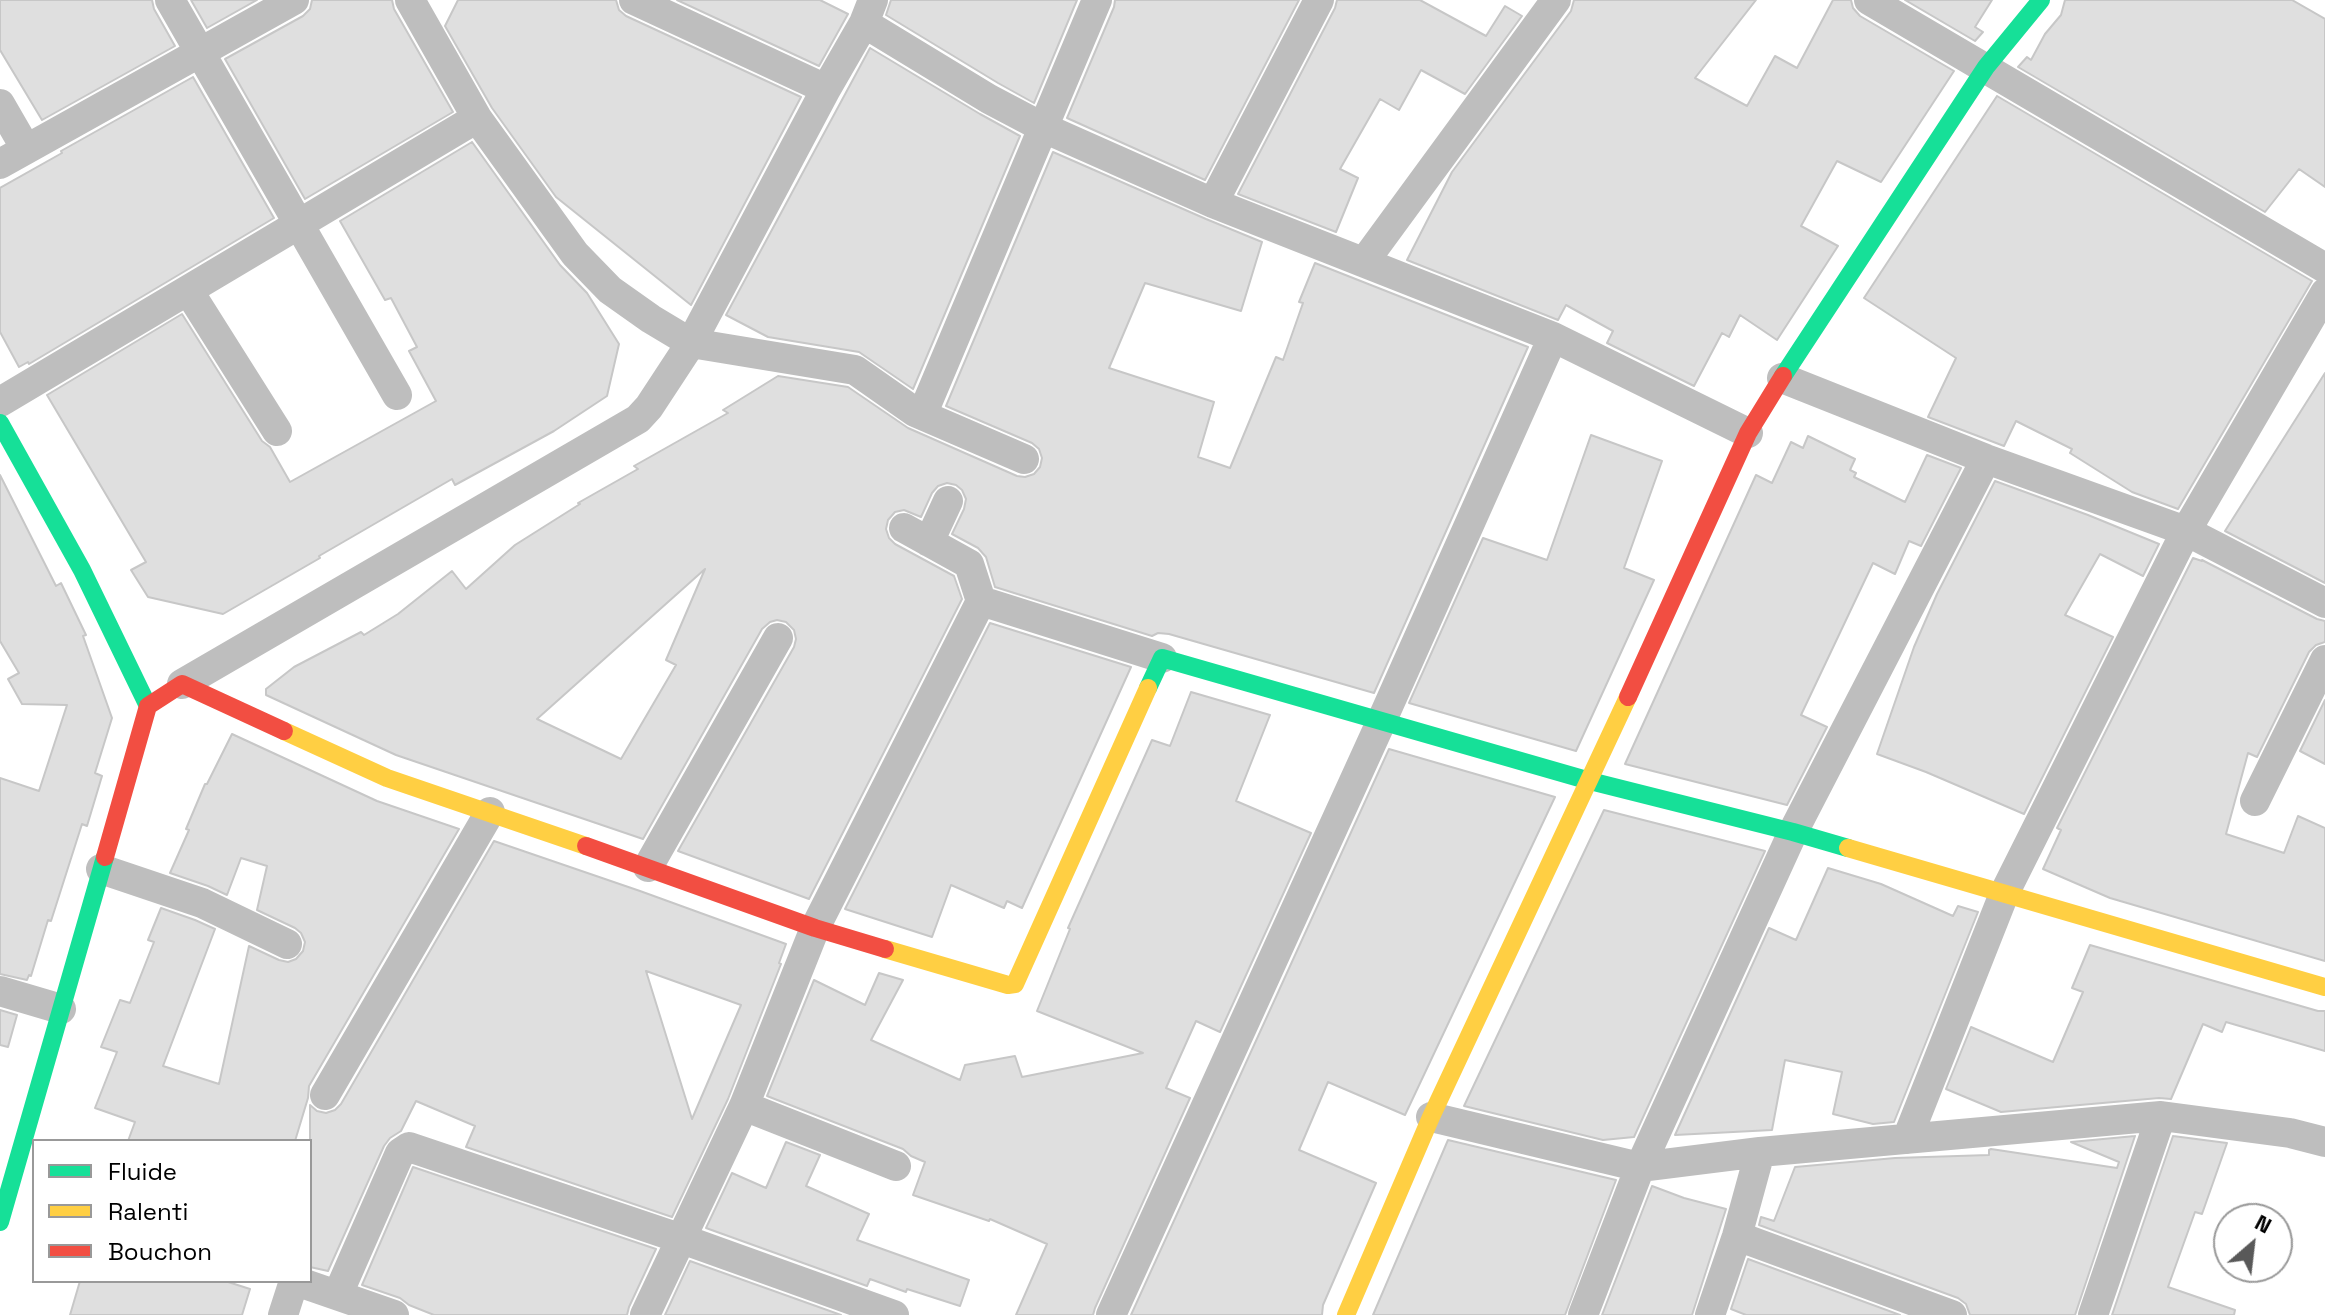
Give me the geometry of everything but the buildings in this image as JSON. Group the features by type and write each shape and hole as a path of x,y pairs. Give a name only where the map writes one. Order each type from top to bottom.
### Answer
{"street":[{"path":"170,0 397,395"},
{"path":"0,104 13,156 294,0"},
{"path":"410,0 477,118 584,265 630,305 691,343 849,368 921,413 1024,459"},
{"path":"634,0 826,89"},
{"path":"921,413 1097,0"},
{"path":"1213,203 1319,0"},
{"path":"1364,262 1556,0"},
{"path":"1869,0 2325,268"},
{"path":"1346,1315 1431,1117 1590,781 1748,433 1986,67 2041,0"},
{"path":"14,1208 61,1009 148,706 638,419 691,343 869,12 989,99 1044,128 1213,203 1553,337 1748,433"},
{"path":"0,402 477,118"},
{"path":"188,290 277,431"},
{"path":"1907,1139 2004,894 2186,531 2325,293"},
{"path":"1111,1315 1553,337"},
{"path":"1782,378 1986,459 2186,531 2325,603"},
{"path":"0,423 82,570 148,706"},
{"path":"1583,1315 1640,1167 1793,832 1986,459"},
{"path":"645,1315 744,1106 815,928 981,601 969,564 917,535 948,501"},
{"path":"981,601 1162,658 1590,781 1793,832 2325,987"},
{"path":"648,867 778,638"},
{"path":"182,684 387,778 815,928 1008,985 1015,984 1162,658"},
{"path":"2255,801 2325,660"},
{"path":"325,1095 490,812"},
{"path":"101,869 202,903 287,944"},
{"path":"0,991 61,1009"},
{"path":"744,1106 896,1166"},
{"path":"1431,1117 1640,1167 1760,1152 2161,1116 2290,1133 2325,1142"},
{"path":"2093,1315 2161,1116"},
{"path":"338,1294 400,1153 409,1147 682,1239 894,1315"},
{"path":"1710,1315 1737,1236 1760,1152"},
{"path":"1737,1236 1952,1315"},
{"path":"283,1315 294,1283"},
{"path":"302,1283 394,1315"}],"traffic: fast":[{"path":"1783,376 1986,67 2041,0"},
{"path":"0,423 82,570 148,706"},
{"path":"1148,688 1162,658 1590,781 1848,848"},
{"path":"0,1222 105,857"}],"traffic: slow":[{"path":"885,949 1008,985 1015,984 1148,688"},
{"path":"1346,1315 1431,1117 1628,697"},
{"path":"284,731 387,778 586,846"},
{"path":"1848,848 2325,987"}],"traffic: jam":[{"path":"1628,697 1748,433 1783,376"},
{"path":"105,857 148,706 182,684 284,731"},
{"path":"586,846 815,928 885,949"}]}
